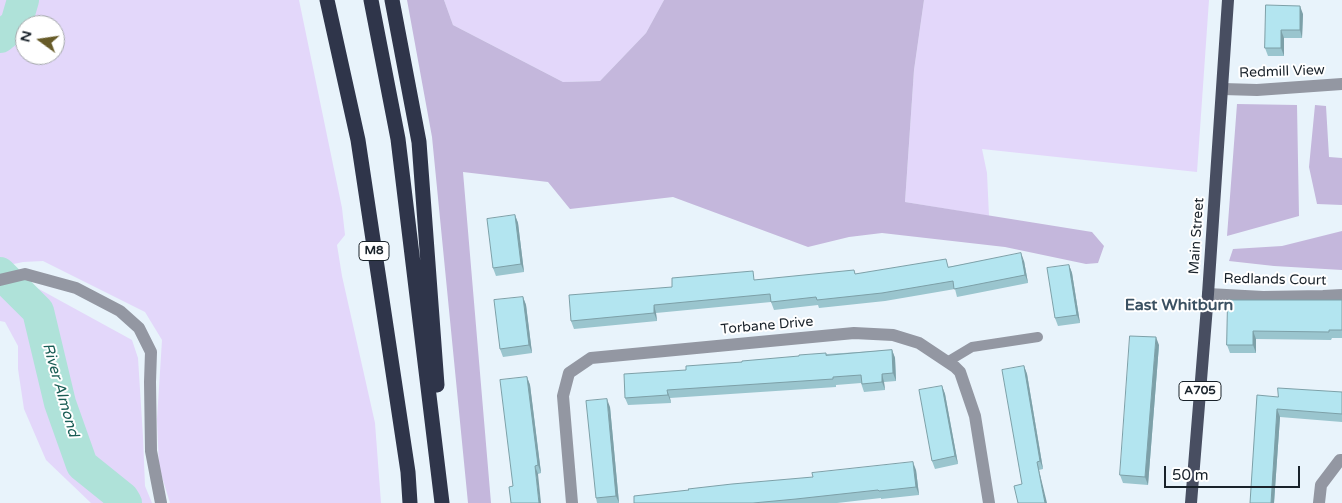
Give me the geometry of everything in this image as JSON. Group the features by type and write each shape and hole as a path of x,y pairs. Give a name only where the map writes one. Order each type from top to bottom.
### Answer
{"highway":[{"path":"371,0 398,139 442,503"},
{"path":"392,0 419,142 446,503"},
{"name":"M8","path":"328,3 358,140 408,472 410,503"}],"main road":[{"name":"Main Street","path":"1190,503 1208,294 1228,0"}],"street":[{"name":"Redmill View","path":"1223,89 1257,90 1342,84"},
{"path":"0,280 25,274 76,288 120,310 139,328 151,352 151,451 161,503"},
{"name":"Redlands Court","path":"1208,294 1263,297 1342,294"},
{"name":"Torbane Drive","path":"572,503 563,396 569,373 591,358 854,333 893,335 920,343 960,372 975,416 989,503"},
{"path":"1319,503 1320,485 1340,460 1342,460"}],"lane":[{"path":"947,362 972,347 1038,337"}],"shaded area":[{"path":"0,0 299,0 342,208 345,235 337,245 342,276 375,423 381,503 170,503 159,467 157,419 162,340 145,312 43,261 23,262 0,267"},
{"path":"407,0 444,0 453,25 563,82 600,81 646,33 664,0 924,0 914,70 905,202 1092,232 1104,246 1098,263 1086,264 1005,247 882,233 849,237 808,247 673,197 570,209 548,182 463,172 491,503 468,503 432,137"},
{"path":"444,0 664,0 646,33 600,81 563,82 453,25"},
{"path":"924,0 1209,0 1197,172 982,149 987,173 989,216 905,202 914,70"},
{"path":"1237,104 1297,105 1299,216 1227,236"},
{"path":"1315,105 1326,106 1329,157 1342,158 1342,205 1317,204 1309,167"},
{"path":"1342,231 1342,270 1229,261 1233,249 1282,246"},
{"path":"28,283 132,340 138,358 145,486 152,503 91,503 46,460 24,409 18,369 18,346 5,322 0,321 0,296"}],"building":[{"path":"1266,5 1300,6 1300,30 1281,30 1281,48 1265,48"},
{"path":"515,215 521,264 493,268 487,219"},
{"path":"1021,253 1025,275 954,289 953,281 882,293 817,300 816,297 771,302 770,294 654,305 654,313 571,321 569,295 672,287 672,278 753,271 754,280 854,270 855,274 946,259 948,267"},
{"path":"1069,265 1077,315 1055,318 1047,268"},
{"path":"523,297 529,345 500,349 494,300"},
{"path":"1228,300 1342,300 1342,330 1329,330 1329,332 1253,331 1253,345 1227,345"},
{"path":"1130,336 1156,337 1145,477 1120,475"},
{"path":"892,350 893,373 882,374 882,382 862,384 861,375 833,377 833,379 667,390 668,395 625,398 624,374 686,370 686,366 799,355"},
{"path":"1024,366 1040,461 1037,462 1045,503 1018,503 1014,486 1022,484 1002,370"},
{"path":"527,377 538,465 535,466 539,503 511,503 509,487 513,486 500,380"},
{"path":"942,386 955,456 932,461 919,390"},
{"path":"1278,388 1342,392 1342,414 1277,409 1271,503 1250,503 1257,395 1278,397"},
{"path":"607,399 616,496 596,498 586,401"},
{"path":"913,462 916,487 753,503 634,503 634,496 732,484 813,477 812,473"}],"waterway":[{"name":"River Almond","path":"0,37 16,24 23,0"},
{"name":"River Almond","path":"0,273 38,311 60,403 82,465 123,498 126,503"}],"district":[{"name":"East Whitburn","path":"1179,306"}]}
